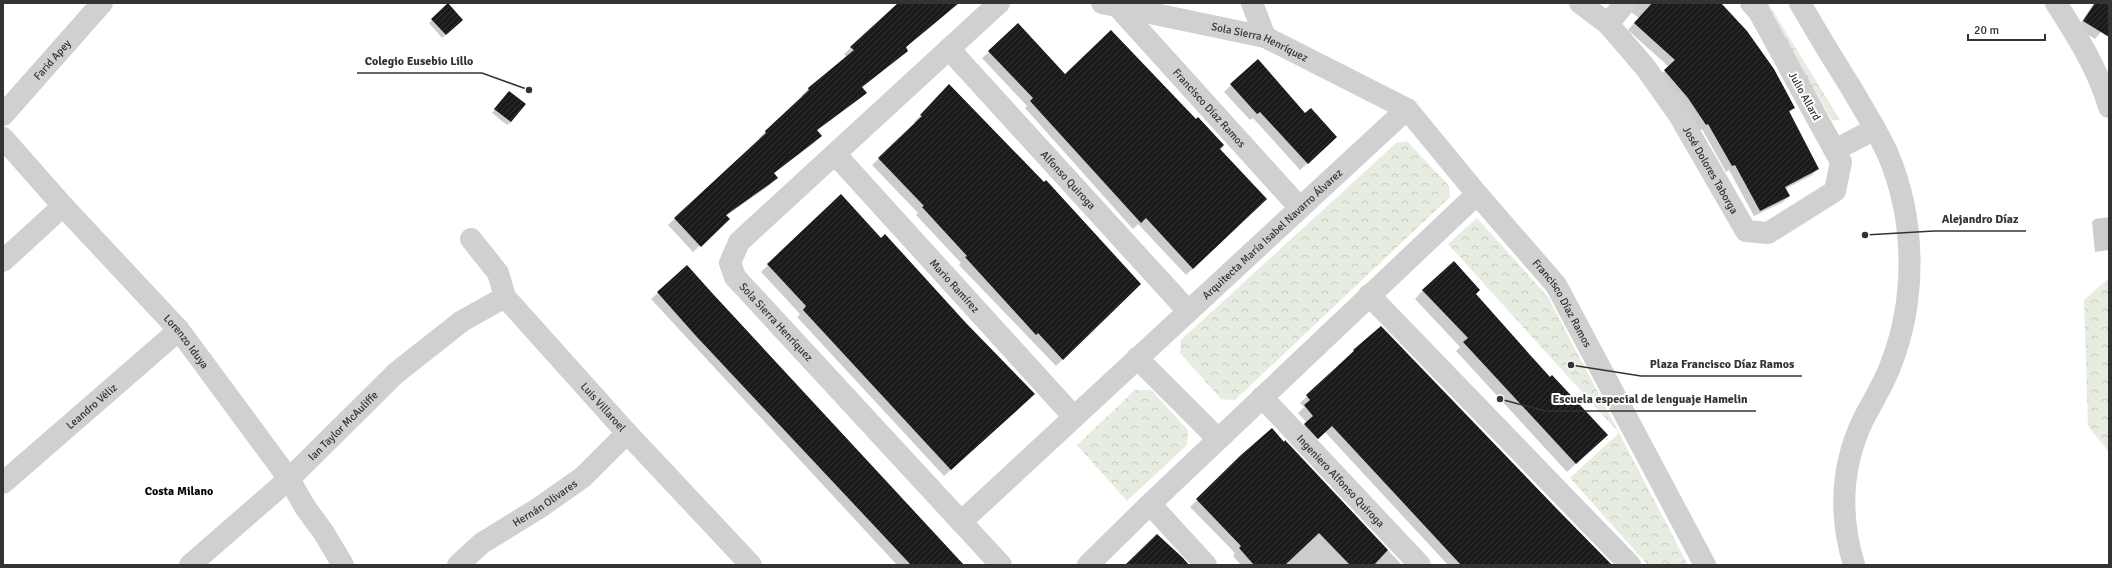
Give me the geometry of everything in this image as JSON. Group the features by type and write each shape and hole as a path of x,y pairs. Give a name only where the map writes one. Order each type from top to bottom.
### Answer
{"street":[{"name":"Farid Apey","path":"3,115 102,3"},
{"name":"Sola Sierra Henríquez","path":"999,3 739,242 730,263 735,277 1001,565"},
{"path":"1252,3 1265,37"},
{"name":"José Dolores Taborga","path":"1580,3 1608,24 1645,67 1680,115 1746,231 1768,233 1835,191 1840,162 1835,150"},
{"path":"1608,24 1625,3"},
{"name":"Julio Allard","path":"1751,3 1759,12 1835,150"},
{"path":"1800,3 1876,129 1896,178 1908,230 1909,283 1906,311 1890,366 1879,392 1864,418 1855,440 1848,462 1844,486 1844,513 1847,539 1854,565"},
{"path":"2056,3 2106,81 2109,107"},
{"name":"Sola Sierra Henríquez","path":"1115,5 1265,37 1407,109"},
{"name":"Francisco Díaz Ramos","path":"1115,5 1300,208"},
{"name":"Alfonso Quiroga","path":"949,49 1188,312"},
{"name":"Francisco Díaz Ramos","path":"1407,109 1477,194 1556,285 1705,565"},
{"name":"Arquitecta María Isabel Navarro Álvarez","path":"961,522 1407,109"},
{"path":"1835,150 1876,129"},
{"name":"Lorenzo Iduya","path":"3,138 179,330 289,479 305,507 324,533 343,565"},
{"name":"Mario Ramírez","path":"835,154 1074,417"},
{"path":"1088,565 1368,295 1477,194"},
{"path":"3,261 64,206"},
{"name":"Luis Villaroel","path":"471,239 498,273 505,297 627,433 750,565"},
{"path":"1368,295 1630,565"},
{"name":"Ian Taylor McAuliffe","path":"190,565 289,479 396,373 462,321 505,297"},
{"name":"Leandro Véliz","path":"3,483 179,330"},
{"path":"1137,358 1218,439"},
{"name":"Ingeniero Alfonso Quiroga","path":"1262,397 1420,565"},
{"name":"Hernán Olivares","path":"458,565 482,543 539,508 583,477 627,433"},
{"path":"1150,504 1206,565"}],"green space":[{"path":"1763,3 1768,3 1840,120 1832,120"},
{"path":"1407,141 1449,186 1450,197 1235,400 1221,399 1180,353 1181,340 1396,143"},
{"path":"1477,218 1548,297 1688,565 1648,565 1570,478 1619,433 1448,244"},
{"path":"2109,278 2109,452 2088,426 2084,300"},
{"path":"1135,390 1151,390 1188,430 1187,445 1127,501 1077,445"}],"building":[{"path":"448,3 463,20 446,35 431,19"},
{"path":"898,3 959,3 906,47 908,51 862,87 867,93 817,130 822,136 774,173 778,178 726,215 730,219 701,247 674,218 766,133 765,131 809,90 808,88 854,50 850,47"},
{"path":"1652,3 1721,3 1747,31 1774,69 1795,108 1789,111 1819,169 1785,187 1790,196 1760,211 1735,165 1732,166 1708,124 1706,125 1688,98 1664,70 1675,60 1634,23"},
{"path":"2095,3 2109,3 2109,37 2083,21"},
{"path":"1018,23 1065,74 1111,30 1196,119 1198,117 1224,145 1220,149 1267,199 1193,269 1146,218 1141,223 1030,101 1033,98 988,51"},
{"path":"1258,59 1305,113 1311,108 1337,137 1308,164 1260,112 1257,114 1230,84"},
{"path":"949,84 1044,182 1046,180 1141,284 1063,360 1038,333 1036,335 965,257 967,256 922,207 924,206 878,158 922,116 920,115"},
{"path":"509,91 526,104 511,122 494,109"},
{"path":"841,194 881,238 885,234 966,323 1035,394 951,470 803,310 806,306 767,264"},
{"path":"1454,261 1480,290 1476,294 1550,377 1552,375 1608,435 1576,464 1463,342 1468,338 1422,290"},
{"path":"687,265 964,565 911,565 696,336 657,292"},
{"path":"1381,326 1612,565 1461,565 1332,426 1318,439 1304,424 1313,416 1304,405 1310,400 1306,395 1354,351 1353,350"},
{"path":"1272,428 1388,550 1374,565 1350,565 1319,533 1285,565 1254,565 1239,548 1241,546 1196,499 1241,455"},
{"path":"1157,534 1189,565 1125,565"}],"place":[{"name":"Colegio Eusebio Lillo","path":"529,90"},
{"name":"Alejandro Díaz","path":"1865,235"},
{"name":"Plaza Francisco Díaz Ramos","path":"1571,365"},
{"name":"Escuela especial de lenguaje Hamelin","path":"1500,399"}],"district":[{"name":"Costa Milano","path":"179,491"}]}
